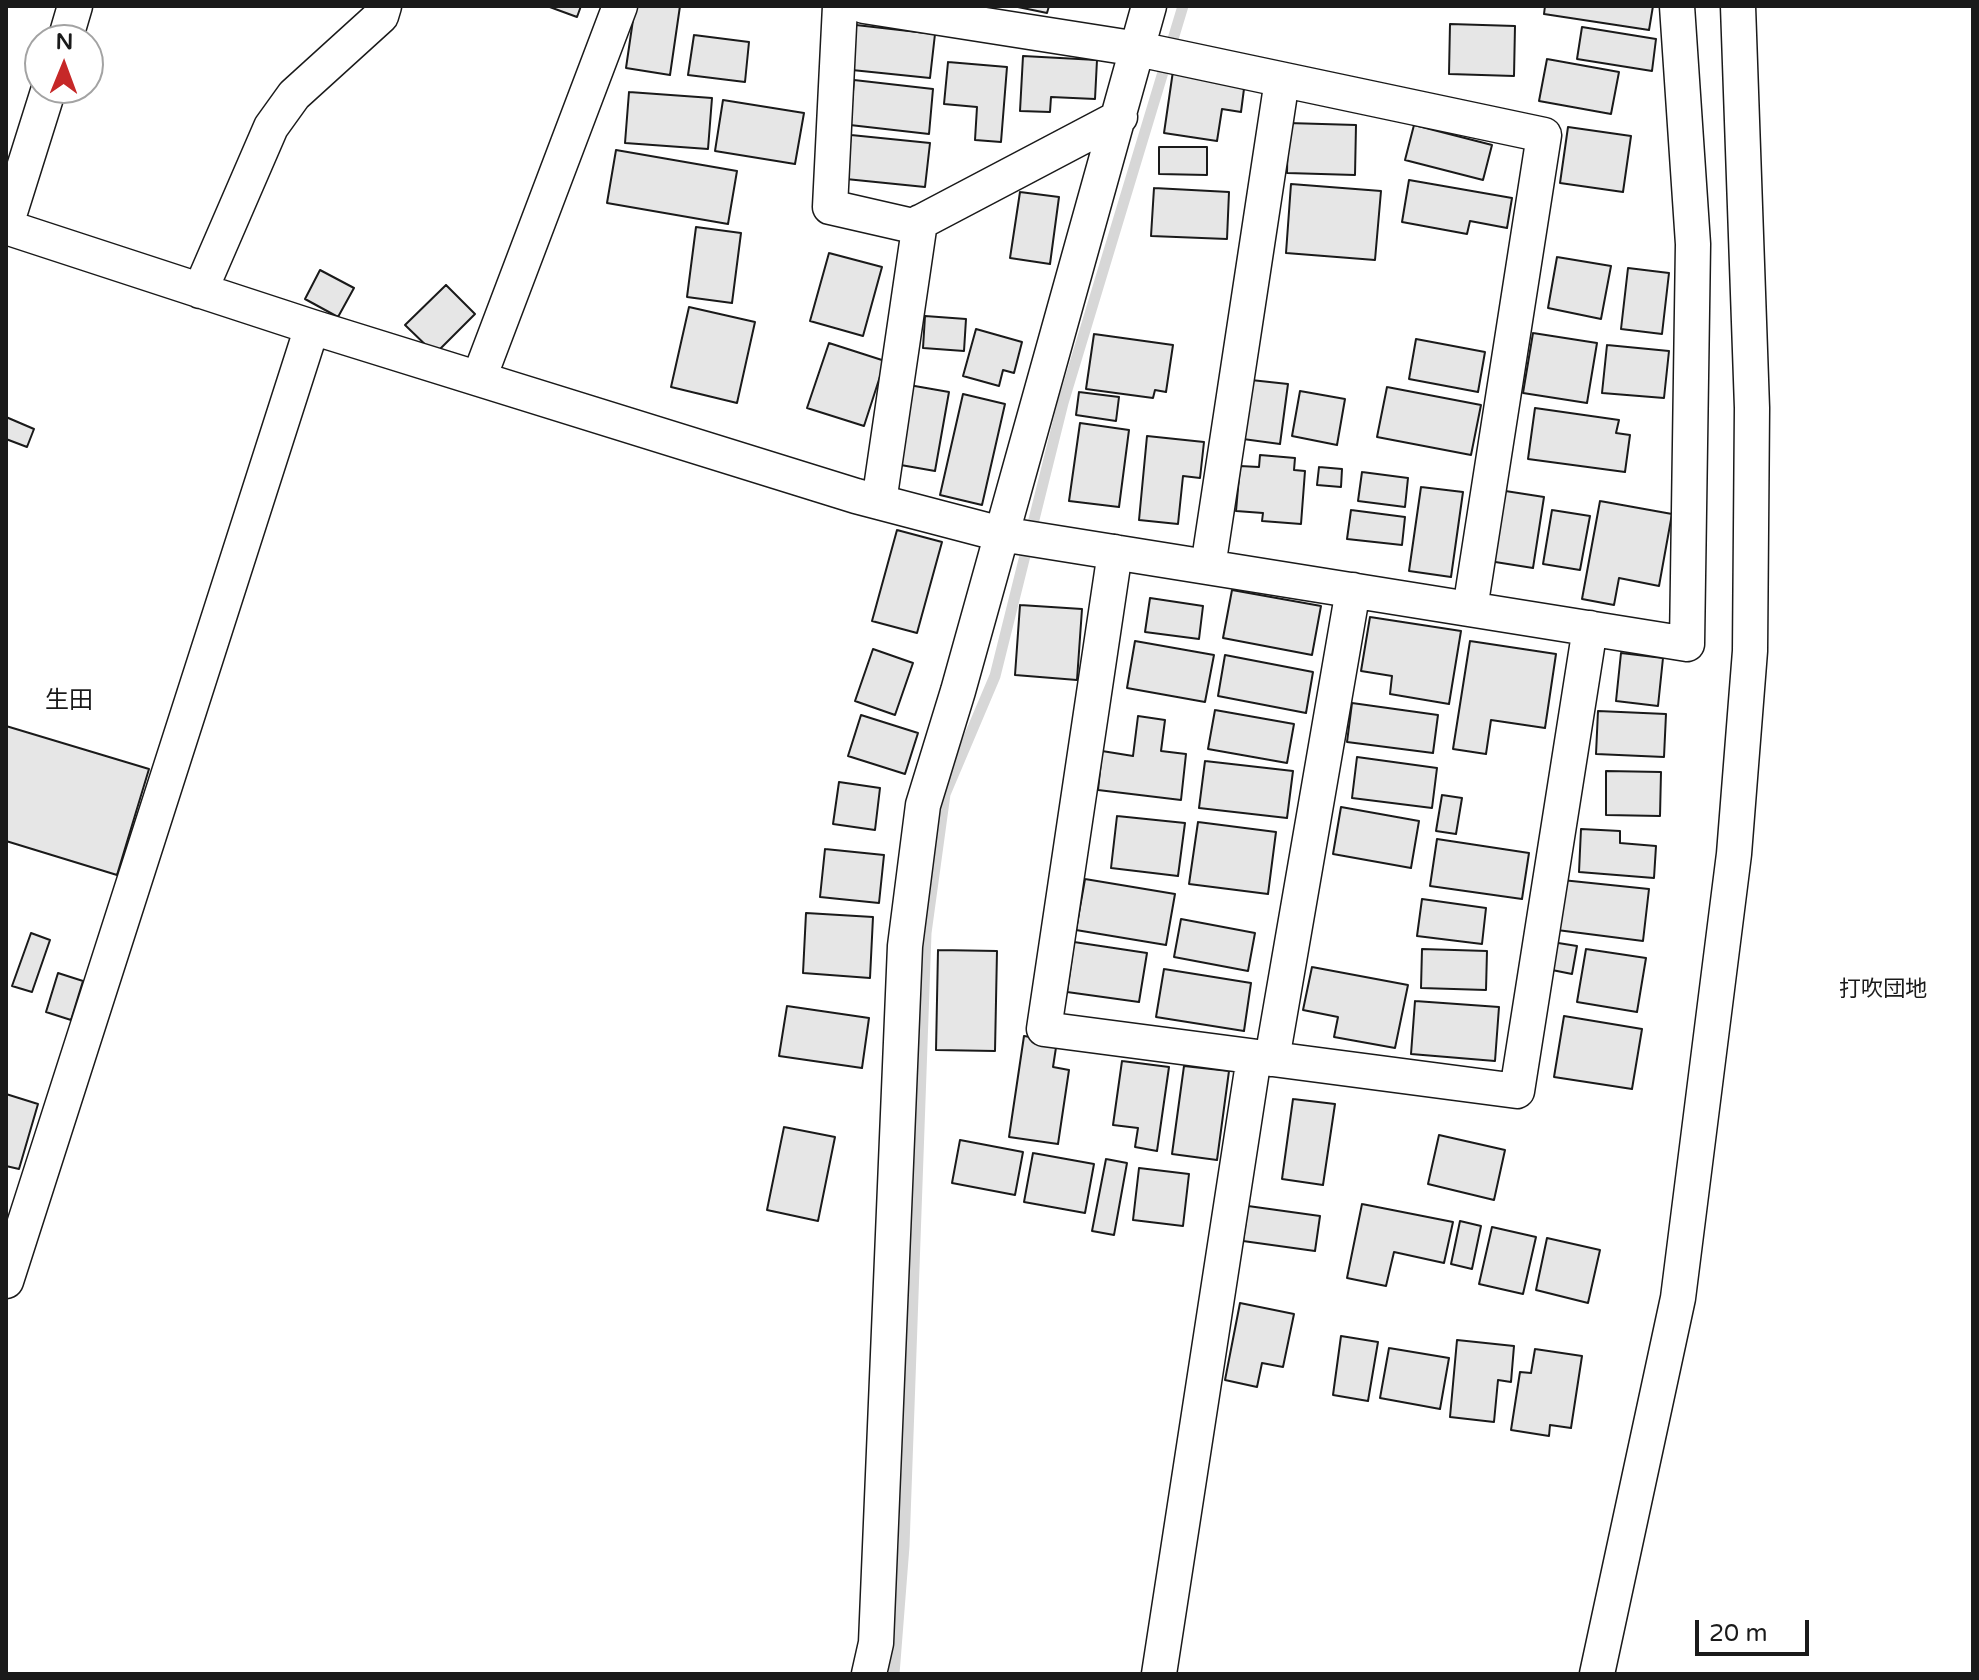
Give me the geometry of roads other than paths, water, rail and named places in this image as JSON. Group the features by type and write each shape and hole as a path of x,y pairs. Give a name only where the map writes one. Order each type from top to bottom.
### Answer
{"street":[{"path":"200,291 271,127 294,95 381,16 384,6"},
{"path":"479,378 620,6"},
{"path":"840,6 830,207 913,226 1120,117"},
{"path":"864,6 1138,49 1544,135 1470,609"},
{"path":"869,1674 876,1643 905,946 923,805 1149,6"},
{"path":"44,104 6,226 200,291 879,502 1001,534 1687,644 1693,244 1677,6"},
{"path":"1597,1674 1678,1298 1734,854 1750,651 1752,423 1738,6"},
{"path":"1208,567 1282,80"},
{"path":"879,502 920,222"},
{"path":"6,1281 312,327"},
{"path":"1115,552 1044,1029 1517,1091 1590,628"},
{"path":"1159,1674 1263,1058 1353,590"}],"waterway":[{"path":"894,1674 904,1546 926,933 945,794 995,676 1063,403 1183,6"}],"district":[{"name":"生田","path":"69,702"},
{"name":"打吹団地","path":"1883,990"}]}
